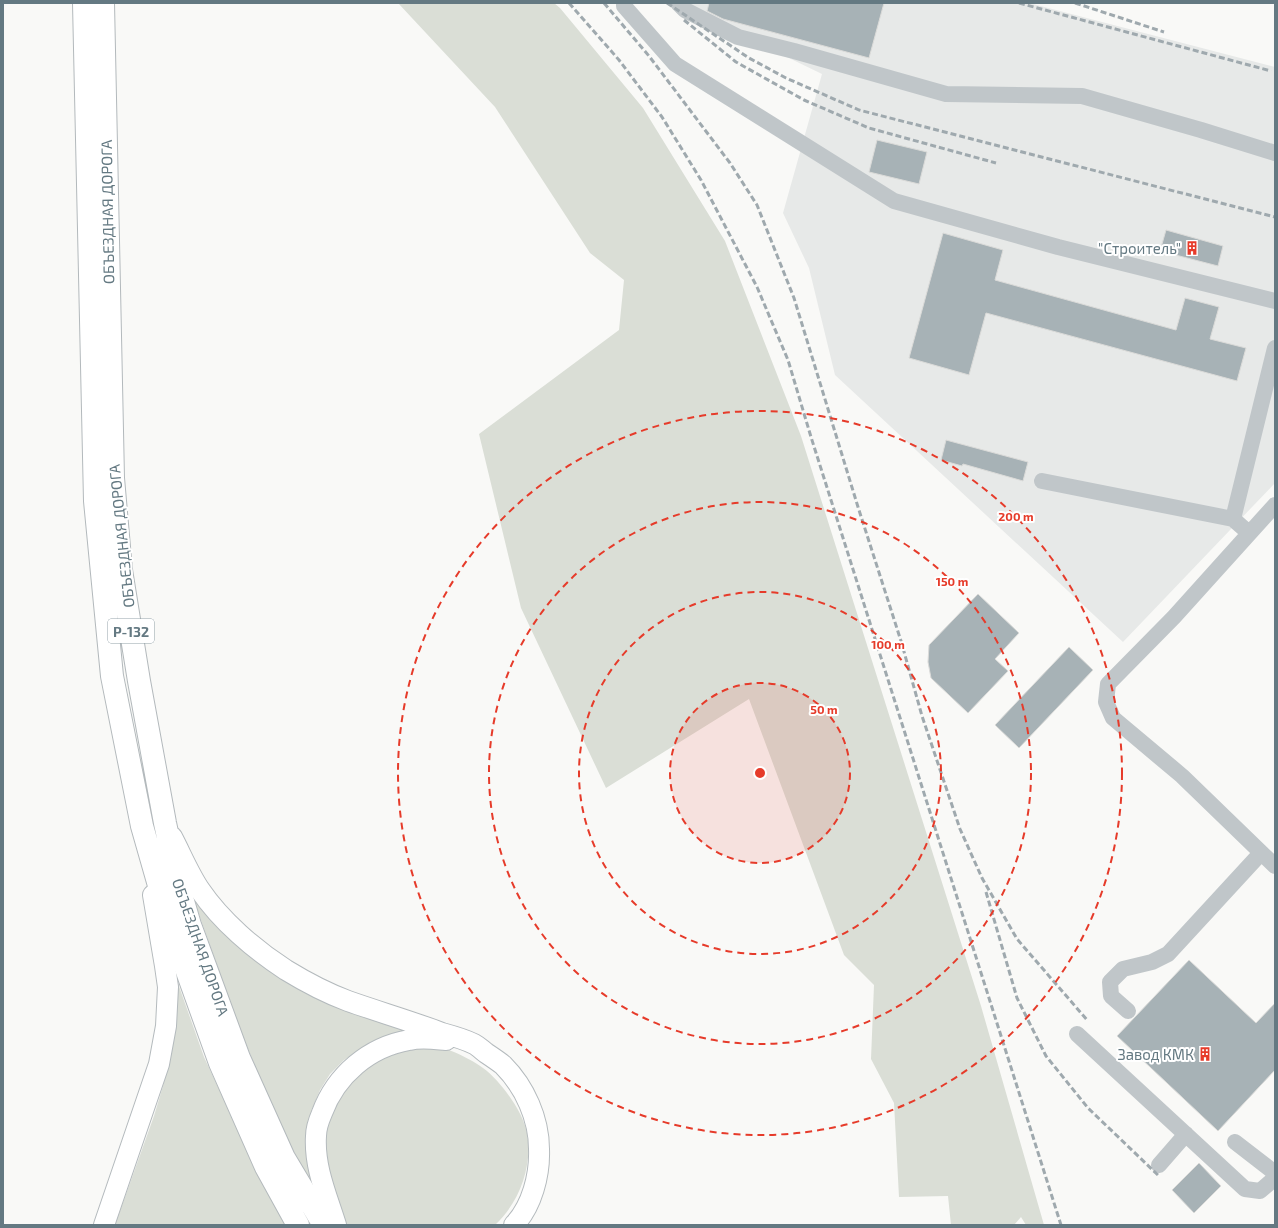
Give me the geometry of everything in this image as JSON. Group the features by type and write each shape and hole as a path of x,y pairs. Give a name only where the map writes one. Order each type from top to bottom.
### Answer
{"highway":[{"name":"ОБЪЕЗДНАЯ ДОРОГА","path":"84,3 95,501 112,676 142,826 170,924 220,1063 266,1167 298,1225"},
{"name":"ОБЪЕЗДНАЯ ДОРОГА","path":"103,3 114,478 121,570 139,681 165,823 178,884 190,925 239,1058 284,1158 324,1225"}],"main road":[{"path":"165,823 193,879 206,898 235,928 265,955 302,979 346,1000 474,1044 502,1064 512,1075 527,1099 537,1126 539,1140 539,1156 530,1200 514,1225"},
{"path":"104,1225 157,1070 166,1026 168,987 166,966 142,826"},
{"path":"336,1225 321,1181 316,1150 316,1135 320,1118 329,1096 334,1089 357,1063 398,1042 411,1039 433,1039 474,1044"}],"street":[{"path":"624,3 624,6 676,64 894,201 1058,247 1275,301"},
{"path":"678,3 685,10 738,37 794,51 946,94 1082,96 1275,153"},
{"path":"1233,519 1269,394 1275,348"},
{"path":"1042,481 1233,519 1249,533"},
{"path":"1275,505 1174,618 1108,684 1106,702 1113,718 1182,776 1275,866"},
{"path":"1128,1011 1111,996 1110,982 1123,969 1152,962 1168,954 1261,853"},
{"path":"1077,1034 1245,1188 1260,1191 1275,1178"},
{"path":"1159,1165 1186,1134"},
{"path":"1235,1142 1275,1173"}],"shaded area":[{"path":"398,3 554,3 560,8 643,108 725,241 801,436 981,1006 1044,1225 1026,1225 1021,1217 1014,1225 951,1225 948,1196 899,1197 894,1103 871,1059 874,985 844,955 749,699 606,788 521,608 479,434 619,330 624,280 590,253 495,107"},
{"path":"684,3 1029,3 1275,67 1275,483 1123,642 835,375 809,268 783,213 822,74 692,11"},
{"path":"190,889 277,975 300,990 320,999 410,1030 358,1051 344,1060 330,1074 320,1090 313,1107 308,1127 327,1218 277,1121 238,1024"},
{"path":"175,975 204,1057 261,1180 285,1225 115,1225 154,1116 163,1086 171,1052 175,1023"},
{"path":"408,1048 449,1050 483,1068 504,1089 521,1116 527,1133 528,1158 526,1171 511,1206 495,1225 344,1225 327,1165 325,1134 333,1107 362,1067"}],"building":[{"path":"709,3 884,3 869,58 723,19 707,11"},
{"path":"877,140 927,152 919,184 869,172"},
{"name":"\"Строитель\"","path":"1166,230 1223,246 1218,266 1160,251"},
{"path":"943,233 1003,250 995,280 1176,330 1185,298 1219,307 1210,339 1246,348 1237,381 986,313 969,375 909,358"},
{"path":"946,440 1028,462 1023,481 963,464 962,466 941,460"},
{"path":"978,594 1019,633 995,659 1008,671 968,713 931,678 928,662 929,645"},
{"path":"1069,647 1093,670 1019,748 995,725"},
{"name":"Завод КМК","path":"1189,960 1256,1023 1275,1003 1275,1070 1218,1131 1117,1036"},
{"path":"1199,1163 1221,1186 1194,1213 1172,1190"}],"railway":[{"path":"569,3 619,60 662,117 701,180 757,287 788,360 811,437 1061,1225"},
{"path":"604,3 649,56 730,163 757,205 794,298 901,641 922,716 960,829 982,878 1017,939 1088,1021"},
{"path":"667,3 749,58 786,78 859,110 1275,217"},
{"path":"1019,3 1271,71"},
{"path":"1075,3 1164,32"},
{"path":"684,20 736,62 804,100 869,128 996,163"},
{"path":"986,892 1017,998 1046,1056 1088,1108 1160,1177"}],"place":[{"name":"\"Строитель\"","path":"1192,248"},
{"name":"Завод КМК","path":"1205,1054"}]}
